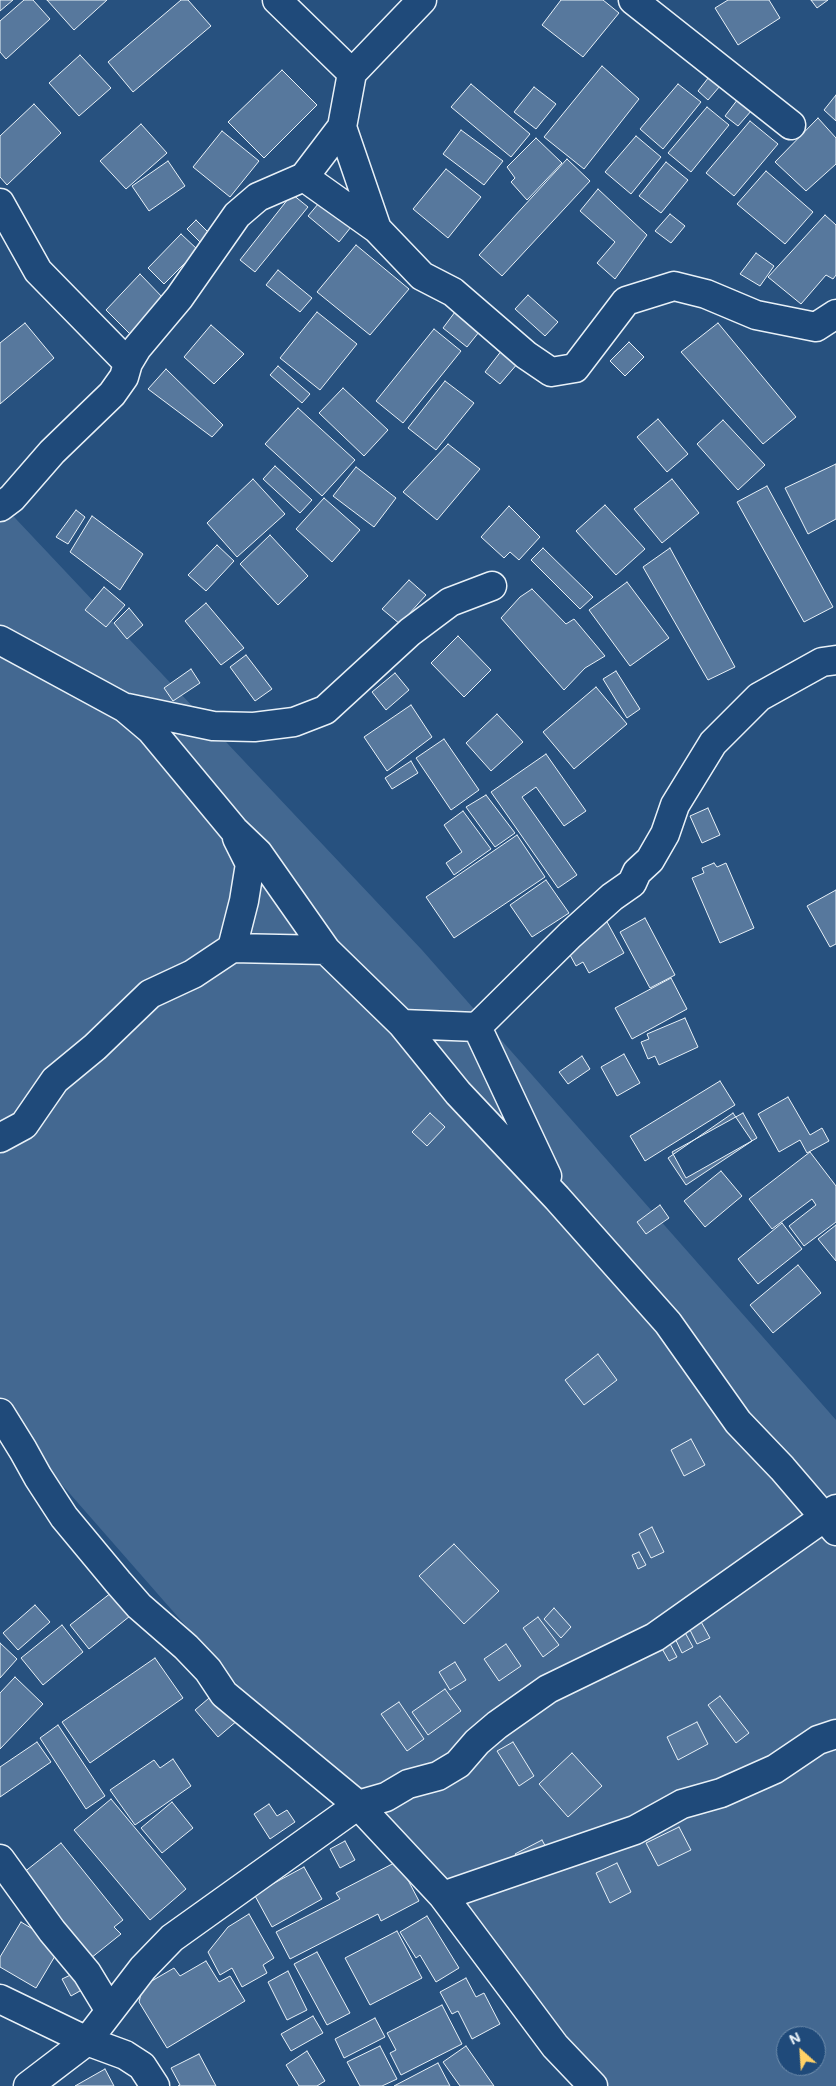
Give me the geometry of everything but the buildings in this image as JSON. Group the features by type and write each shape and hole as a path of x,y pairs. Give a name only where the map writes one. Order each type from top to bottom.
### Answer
{"street":[{"path":"278,0 352,73"},
{"path":"0,507 12,498 52,452 112,394 124,377 128,363 137,348 179,298 237,215 258,197 304,176 342,126 352,73 422,0"},
{"path":"633,0 791,125"},
{"path":"342,126 377,229"},
{"path":"304,176 377,229 422,276 453,292 550,372 575,368 626,301 674,286 706,294 756,315 816,327 836,314"},
{"path":"0,204 38,271 128,363"},
{"path":"125,708 213,726 254,727 294,722 325,710 410,632 450,602 492,586"},
{"path":"0,640 125,708 151,730 234,830 258,853 326,950 402,1024 458,1093 557,1198 668,1323 738,1422 832,1519 655,1637 548,1689 497,1725 477,1742 458,1764 438,1776 408,1784 386,1797 358,1805 172,1938 143,1968 87,2042 28,2086"},
{"path":"402,1024 477,1027 570,935 612,897 632,883 637,872 650,860 665,834 675,805 713,743 760,697 822,662 836,660"},
{"path":"232,948 244,901 250,864 234,830"},
{"path":"0,1138 24,1125 55,1080 95,1047 150,994 193,974 232,948 326,950"},
{"path":"477,1027 557,1198"},
{"path":"0,1413 64,1517 134,1600 186,1647 208,1670 224,1694 358,1805 443,1896 555,2046 593,2086"},
{"path":"443,1896 635,1830 682,1804 721,1793 775,1769 818,1740 836,1734"},
{"path":"0,1859 52,1931 87,1973 110,2011"},
{"path":"0,1999 87,2042 126,2055 142,2066 154,2086"}],"shaded area":[{"path":"0,502 422,950 836,1420 836,2086 589,2086 0,1414"}]}
